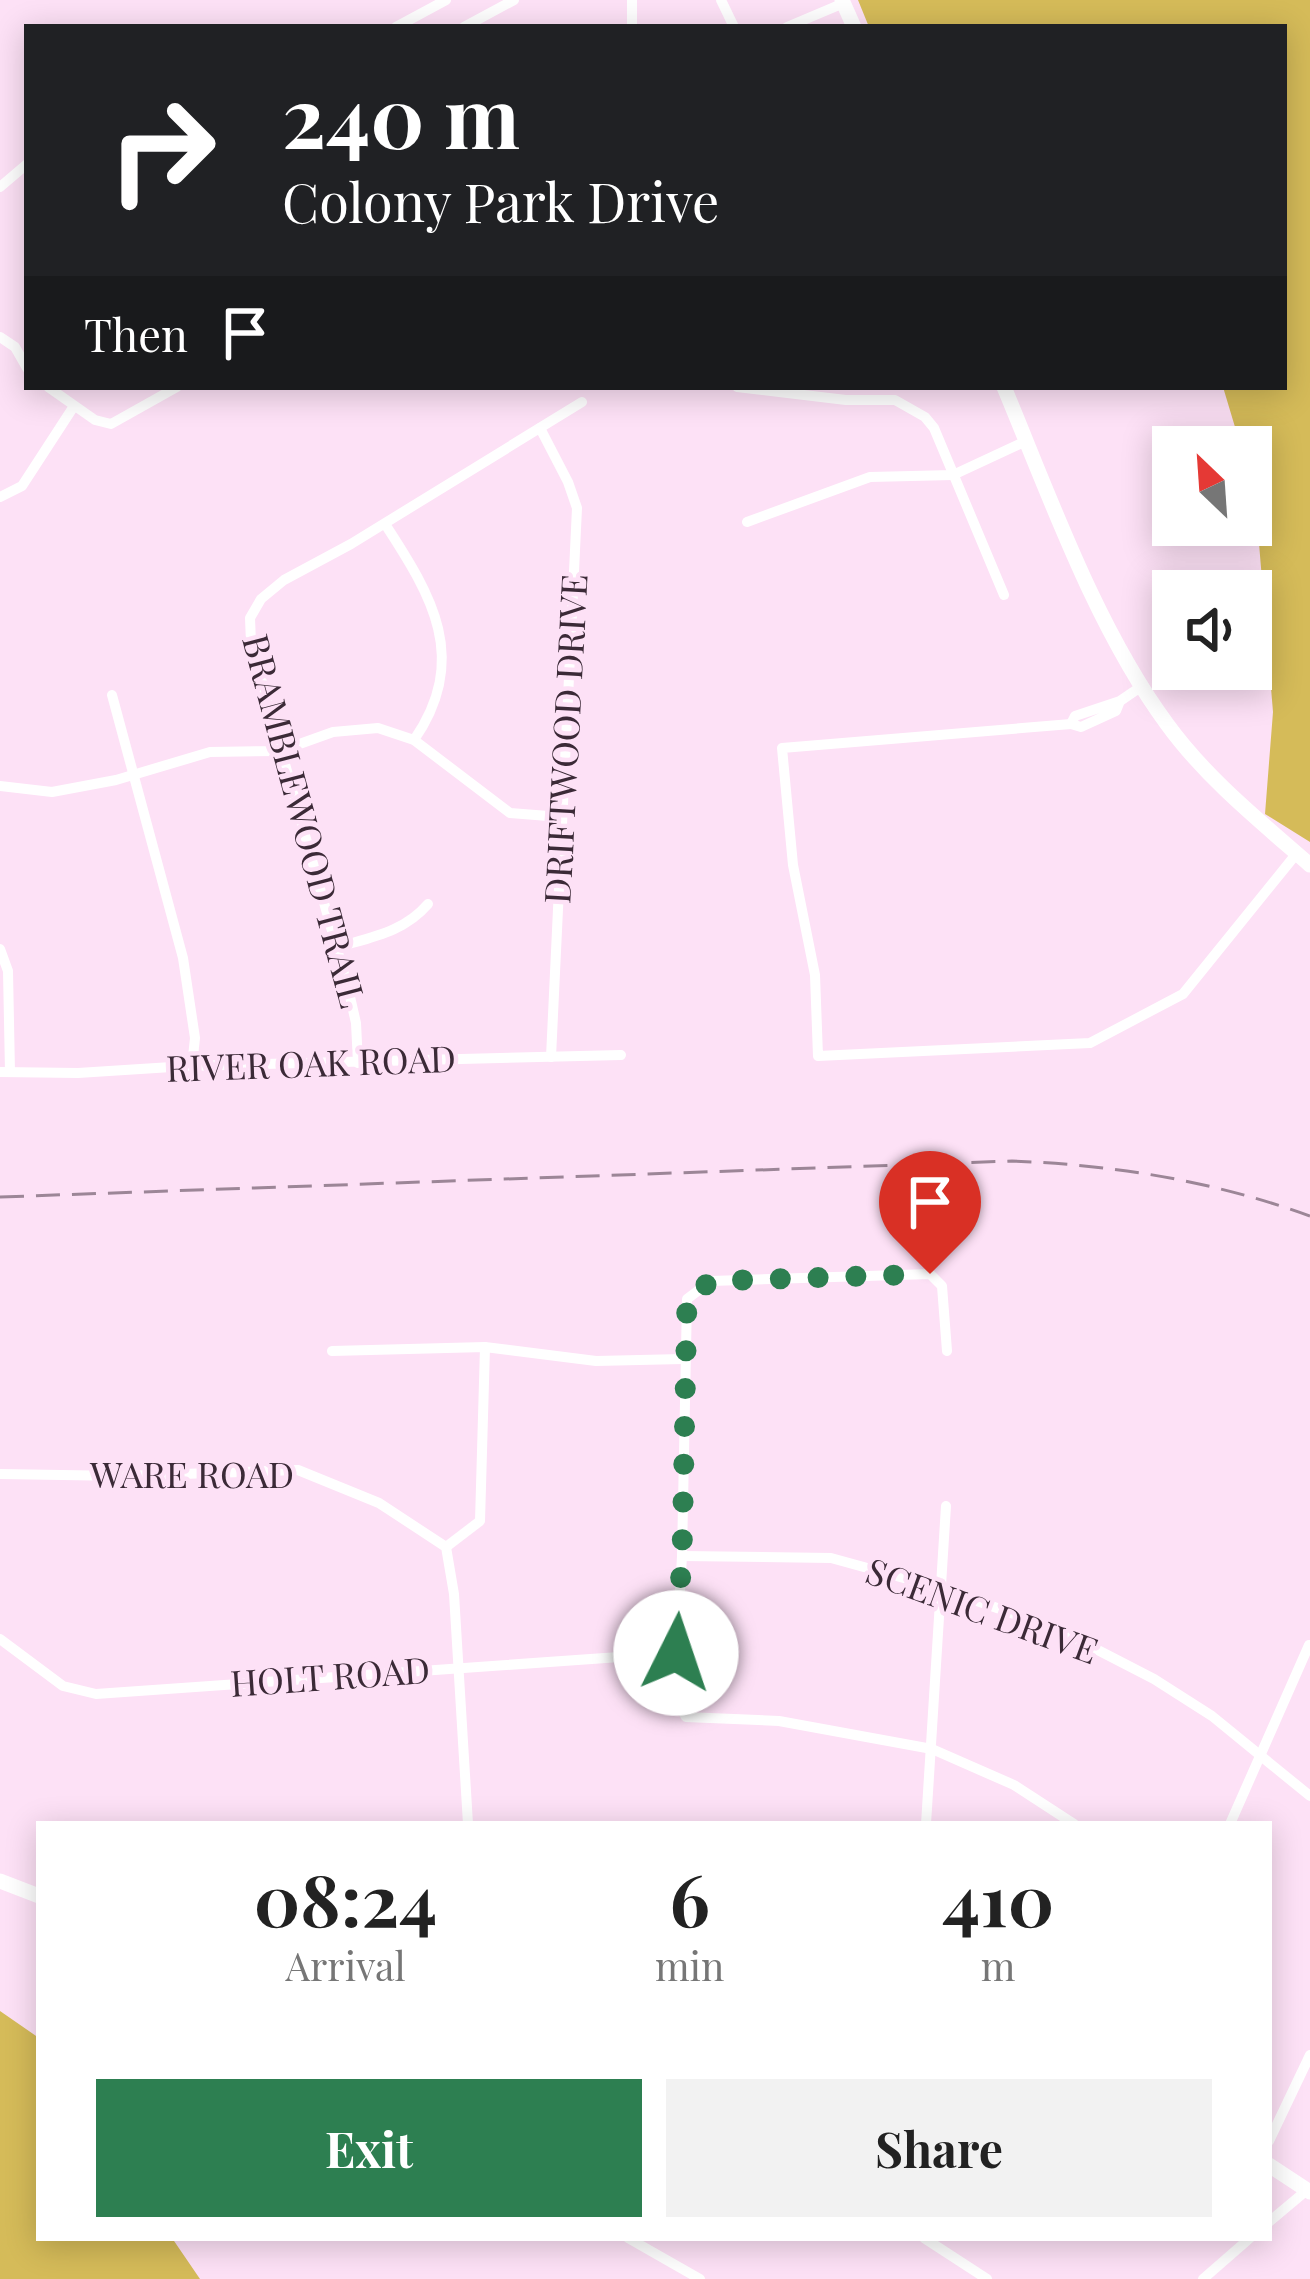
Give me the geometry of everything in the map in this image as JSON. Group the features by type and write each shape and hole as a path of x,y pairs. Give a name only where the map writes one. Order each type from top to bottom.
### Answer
{"street":[{"path":"402,24 446,0"},
{"path":"490,6 514,0"},
{"path":"793,24 843,1"},
{"path":"0,187 24,167"},
{"path":"0,337 15,347 24,363"},
{"path":"15,347 24,340"},
{"path":"52,390 95,420 111,424 172,390"},
{"path":"762,390 846,400 895,400 925,417 934,428 1004,595"},
{"path":"1005,390 1119,651 1142,686 1168,727 1240,804 1303,859 1183,994 1118,1032 1090,1043 818,1055 815,975 793,866 782,748 1071,724 1075,716 1120,700 1142,686"},
{"name":"BRAMBLEWOOD TRAIL","path":"358,1063 356,1023 338,947 251,643 250,618 261,599 284,580 385,524 582,402"},
{"path":"0,497 22,485 74,406"},
{"name":"DRIFTWOOD DRIVE","path":"540,428 577,508 551,1057"},
{"path":"747,522 870,477 953,476 1026,440"},
{"path":"385,524 430,596 440,631 442,673 430,718 414,740"},
{"path":"112,695 191,1000 192,1066"},
{"path":"0,786 52,792 135,775 210,752 280,751 333,732 378,728 414,740 511,813 561,817"},
{"path":"338,947 397,930 414,921 428,904"},
{"path":"0,949 8,970 5,1072"},
{"name":"RIVER OAK ROAD","path":"5,1072 621,1055"},
{"path":"947,1351 942,1286 930,1274 711,1281 687,1299 674,1696 686,1717 779,1721 932,1749 1014,1785 1069,1821"},
{"path":"332,1351 485,1347 596,1361 683,1359"},
{"path":"468,1821 454,1594 446,1546 480,1521 485,1347"},
{"name":"WARE ROAD","path":"0,1474 123,1476 298,1470 379,1503 446,1546"},
{"path":"926,1821 946,1506"},
{"name":"SCENIC DRIVE","path":"682,1556 831,1558 940,1588 1057,1629 1154,1679 1212,1716 1310,1796"},
{"name":"HOLT ROAD","path":"0,1639 63,1686 96,1694 676,1653"},
{"path":"1231,1821 1309,1645"},
{"path":"0,1881 36,1895"},
{"path":"1272,2135 1310,2055"},
{"path":"1272,2167 1308,2191 1272,2220"},
{"path":"633,2241 700,2279"},
{"path":"930,2241 987,2279"},
{"path":"1202,2279 1246,2241"}],"shaded area":[{"path":"858,0 1310,0 1310,842 1265,814 1273,712 1272,570 1261,570 1259,546 1272,546 1272,426 1235,426 1224,390 1287,390 1287,24 868,24"},
{"path":"0,2011 36,2036 36,2241 174,2241 200,2279 0,2279"}],"railway":[{"path":"0,1197 1012,1161 1164,1177 1310,1216"}],"route":[{"path":"676,1653 687,1299 711,1281 930,1274"}]}
